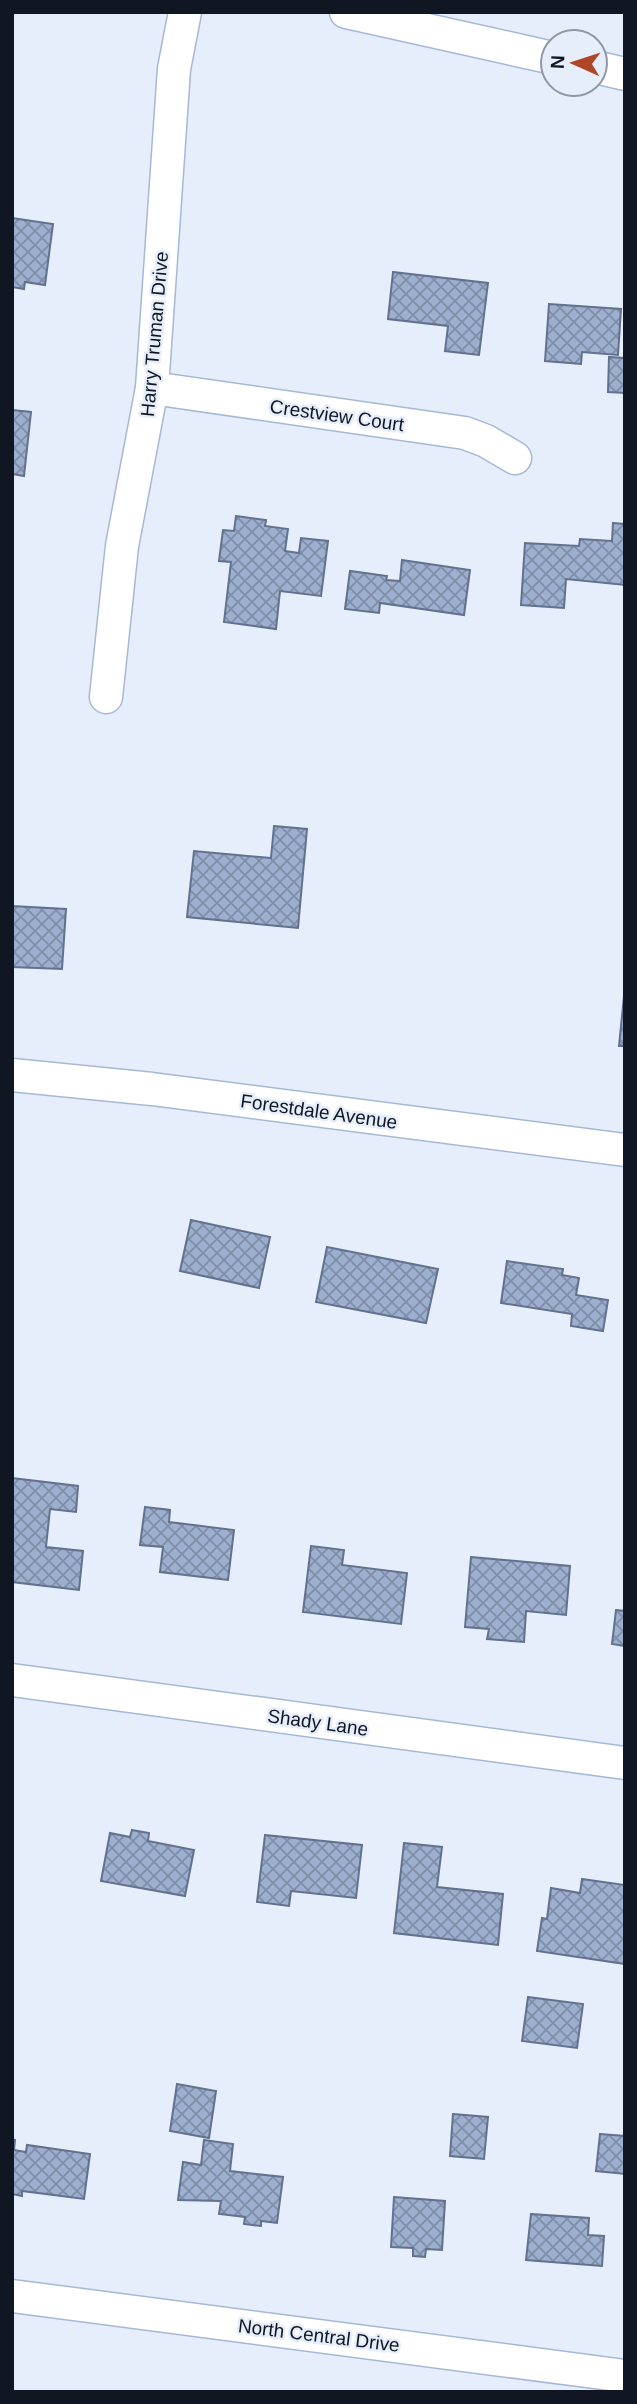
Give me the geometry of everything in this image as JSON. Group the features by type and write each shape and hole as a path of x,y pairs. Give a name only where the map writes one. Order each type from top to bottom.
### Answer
{"street":[{"name":"Harry Truman Drive","path":"106,697 122,546 152,388 174,69 185,12"},
{"path":"346,12 539,55"},
{"name":"Crestview Court","path":"152,388 465,433 486,440 515,458"},
{"name":"Forestdale Avenue","path":"12,1075 152,1089 625,1150"},
{"name":"Shady Lane","path":"12,1680 625,1763"},
{"name":"North Central Drive","path":"12,2296 625,2376"}],"building":[{"path":"12,218 53,224 45,285 25,282 24,289 12,287"},
{"path":"393,272 488,283 479,355 445,351 448,326 388,319"},
{"path":"549,304 621,309 618,355 582,352 581,364 545,361"},
{"path":"609,357 625,358 625,393 608,392"},
{"path":"12,410 31,412 24,476 12,474"},
{"path":"236,516 266,520 265,526 288,529 285,551 299,553 301,538 328,541 321,596 280,591 276,629 224,622 231,562 219,561 223,530 234,531"},
{"path":"613,523 625,524 625,585 566,579 564,608 521,605 525,543 579,546 580,539 612,541"},
{"path":"402,560 470,570 464,615 380,603 379,613 345,609 350,571 387,576 386,580 400,581"},
{"path":"274,826 307,829 298,928 187,917 194,851 271,858"},
{"path":"12,906 66,909 62,969 12,967"},
{"path":"625,986 625,1046 619,1046"},
{"path":"191,1220 270,1237 259,1288 180,1271"},
{"path":"327,1247 438,1269 426,1323 316,1302"},
{"path":"507,1261 563,1269 562,1275 579,1278 576,1295 608,1300 603,1331 571,1326 572,1314 501,1303"},
{"path":"12,1478 78,1486 76,1512 50,1509 46,1547 83,1551 79,1590 12,1582"},
{"path":"145,1507 170,1510 169,1522 234,1530 228,1580 160,1572 163,1547 140,1545"},
{"path":"311,1546 344,1550 342,1565 407,1573 401,1624 303,1612"},
{"path":"471,1557 570,1566 566,1615 526,1611 524,1642 487,1639 489,1629 465,1627"},
{"path":"616,1610 625,1611 625,1646 612,1644"},
{"path":"132,1830 149,1833 148,1841 194,1850 185,1896 101,1881 110,1833 130,1837"},
{"path":"265,1835 362,1845 356,1898 291,1891 289,1906 257,1902"},
{"path":"404,1843 442,1847 437,1887 503,1894 498,1945 394,1933"},
{"path":"582,1879 625,1885 625,1964 537,1951 542,1918 547,1919 551,1888 580,1893"},
{"path":"528,1997 583,2004 577,2048 522,2041"},
{"path":"177,2084 216,2091 209,2138 170,2131"},
{"path":"453,2114 488,2117 484,2159 450,2156"},
{"path":"600,2134 625,2136 625,2174 596,2171"},
{"path":"12,2139 15,2140 14,2150 26,2152 27,2145 90,2154 84,2199 22,2191 22,2196 12,2194"},
{"path":"204,2140 233,2144 230,2171 283,2177 277,2223 261,2221 261,2226 244,2224 245,2217 219,2214 221,2201 178,2200 183,2162 201,2165"},
{"path":"394,2197 445,2201 442,2250 426,2249 425,2257 413,2256 413,2248 391,2247"},
{"path":"531,2214 589,2218 588,2235 604,2236 602,2266 526,2260"}]}
